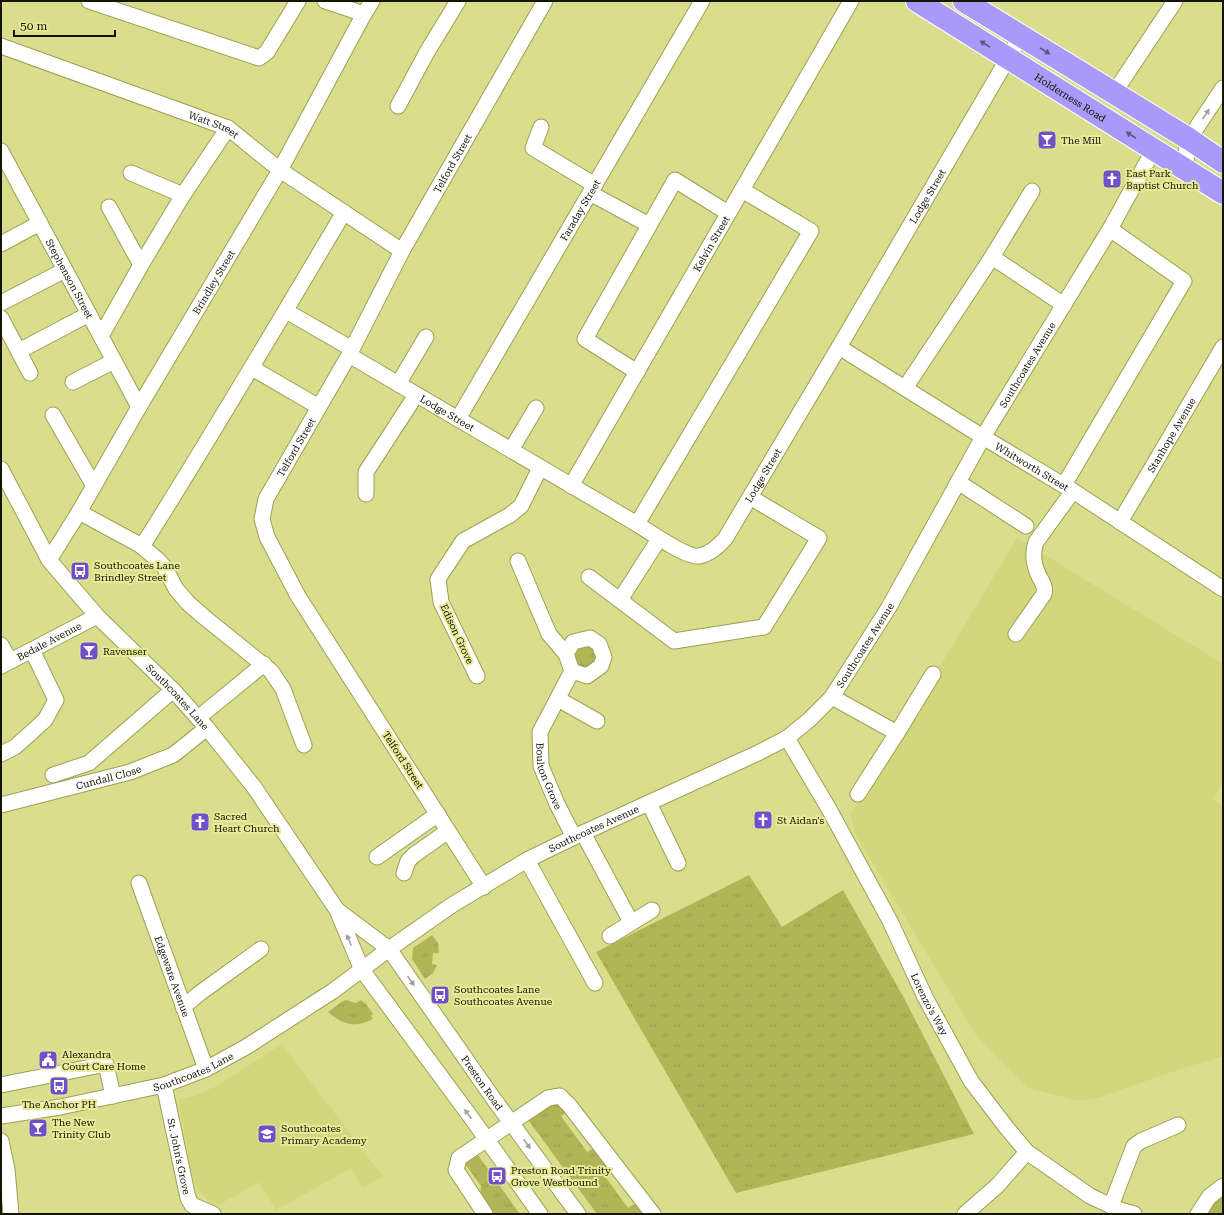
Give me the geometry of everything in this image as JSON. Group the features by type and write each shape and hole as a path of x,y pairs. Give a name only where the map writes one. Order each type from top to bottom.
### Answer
{"highway":[{"name":"Holderness Road","path":"917,1 1223,193"},
{"path":"964,1 1189,139 1223,162"}],"street":[{"path":"89,1 259,58 267,52 298,1"},
{"path":"325,1 364,14"},
{"name":"Brindley Street","path":"49,560 79,512 139,407 280,170 372,1"},
{"path":"398,106 427,52 458,1"},
{"name":"Telford Street","path":"484,887 298,596 267,537 262,519 266,499 350,352 402,251 545,1"},
{"name":"Faraday Street","path":"458,419 702,1"},
{"name":"Kelvin Street","path":"571,486 851,1"},
{"path":"1114,93 1175,1"},
{"name":"Lodge Street","path":"286,311 398,384 659,538 697,556 711,552 725,539 1021,36"},
{"name":"Watt Street","path":"1,46 228,128 280,170 402,251"},
{"path":"1187,171 1186,153 1189,139 1223,88"},
{"path":"541,127 533,148 592,189 649,225"},
{"path":"101,336 183,195 228,128"},
{"name":"Southcoates Avenue","path":"389,949 452,906 527,860 578,835 724,769 787,738 832,698 889,607 983,437 1110,229 1154,150"},
{"name":"Stephenson Street","path":"1,151 139,407"},
{"path":"131,173 183,195"},
{"path":"636,372 585,338 674,180 728,213"},
{"path":"637,524 811,231 742,190"},
{"path":"905,388 992,257 1032,191"},
{"path":"109,207 141,265"},
{"path":"140,545 146,540 252,368 344,212"},
{"path":"1,244 40,224"},
{"path":"1016,634 1044,594 1044,587 1036,570 1034,560 1036,542 1184,281 1110,229"},
{"path":"992,257 1064,305"},
{"path":"1,304 65,270"},
{"path":"19,351 89,314"},
{"path":"1,318 30,373"},
{"path":"398,384 426,337"},
{"name":"Whitworth Street","path":"839,347 1068,488 1223,589"},
{"name":"Stanhope Avenue","path":"1120,522 1223,347"},
{"path":"74,382 114,361"},
{"path":"252,368 319,407"},
{"path":"366,494 366,472 416,394"},
{"path":"511,450 536,408"},
{"path":"53,416 94,486"},
{"name":"Edison Grove","path":"477,676 441,602 438,579 463,541 510,515 521,506 540,468"},
{"name":"Southcoates Lane","path":"1,469 7,492 49,560 97,616 173,690 254,787 337,910 362,970"},
{"path":"958,482 1026,526"},
{"path":"589,577 674,641 764,627 819,538 750,497"},
{"path":"79,512 140,545 165,568 176,589 188,602 204,617 272,672 283,689 304,745"},
{"path":"620,600 659,538"},
{"path":"518,561 549,634 566,654 572,671 587,676 601,666 604,657 599,644 590,638 573,642 566,654"},
{"name":"Bedale Avenue","path":"6,664 97,616"},
{"path":"1,645 6,664"},
{"path":"1,754 15,747 45,720 56,700 32,650"},
{"name":"Cundall Close","path":"1,805 130,772 173,755 202,723 264,664"},
{"name":"Boulton Grove","path":"572,671 540,732 541,766 557,804 578,835 631,922"},
{"path":"858,794 932,674"},
{"path":"53,775 89,763 173,690"},
{"path":"832,698 897,733"},
{"path":"558,699 597,721"},
{"name":"Lorenzo's Way","path":"787,738 829,809 890,921 925,997 972,1081 1006,1127 1027,1152 1090,1196 1121,1211"},
{"path":"649,803 678,863"},
{"path":"378,857 438,814"},
{"path":"404,874 408,861 414,855 448,831"},
{"path":"527,860 595,983"},
{"name":"Edgeware Avenue","path":"139,883 206,1069"},
{"name":"Southcoates Lane","path":"3,1112 60,1107 164,1086 206,1069 246,1047 320,1000 389,949 337,910"},
{"path":"610,936 652,910"},
{"path":"184,1007 200,993 261,949"},
{"name":"Preston Road","path":"389,949 493,1098 578,1214"},
{"path":"362,970 540,1214"},
{"path":"1,1085 106,1064 113,1096"},
{"name":"St. John's Grove","path":"164,1086 188,1198 193,1210 199,1209 213,1214"},
{"path":"485,1214 456,1170 458,1158 548,1098 560,1096 569,1105 654,1214"},
{"path":"1121,1211 1130,1154 1134,1146 1178,1125"},
{"path":"1,1141 7,1169 11,1214"},
{"path":"964,1214 998,1186 1027,1152"},
{"path":"1198,1214 1209,1197 1223,1186"}],"shaded area":[{"path":"1017,538 1223,664 1223,782 1213,799 1223,806 1223,1056 1171,1072 1095,1099 1075,1100 1028,1088 976,1035 856,836 851,815"},
{"name":"Southcoates Primary Academy","path":"282,1044 383,1177 362,1188 351,1168 276,1210 259,1182 215,1207 199,1191 193,1180 178,1100 194,1096 219,1085"}],"green space":[{"path":"582,643 593,647 596,656 593,664 585,668 576,666 571,653"},
{"path":"749,875 782,927 843,890 904,998 974,1134 736,1193 596,952"},
{"path":"432,935 438,943 439,953 433,953 432,964 437,965 433,973 425,979 412,959 413,948"},
{"path":"346,1000 356,1003 361,1000 373,1014 371,1016 373,1019 360,1024 349,1024 338,1020 328,1012"},
{"path":"559,1099 566,1113 561,1116 587,1152 597,1148 610,1164 609,1172 604,1175 628,1208 636,1203 645,1214 597,1214 526,1117"},
{"path":"475,1151 519,1213 489,1214 480,1201 481,1186 463,1161"},
{"path":"1223,1195 1223,1214 1206,1214 1211,1207"}],"place":[{"name":"The Mill","path":"1047,140"},
{"name":"East Park Baptist Church","path":"1112,179"},
{"name":"Southcoates Lane Brindley Street","path":"80,571"},
{"name":"Ravenser","path":"89,651"},
{"name":"St Aidan's","path":"763,820"},
{"name":"Sacred Heart Church","path":"200,822"},
{"name":"Southcoates Lane Southcoates Avenue","path":"440,995"},
{"name":"Alexandra Court Care Home","path":"48,1060"},
{"name":"The Anchor PH","path":"59,1086"},
{"name":"The New Trinity Club","path":"38,1128"},
{"name":"Southcoates Primary Academy","path":"267,1134"},
{"name":"Preston Road Trinity Grove Westbound","path":"497,1176"}]}
